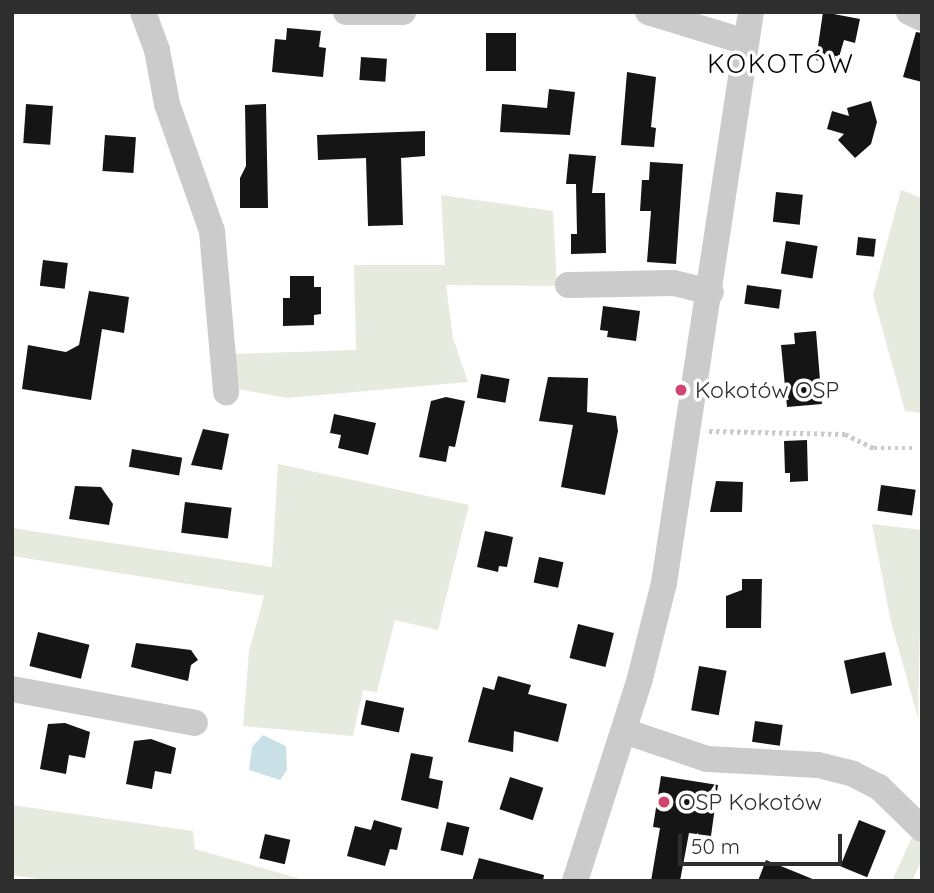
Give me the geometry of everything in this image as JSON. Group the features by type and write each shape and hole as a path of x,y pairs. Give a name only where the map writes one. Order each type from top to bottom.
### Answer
{"street":[{"path":"143,12 157,50 167,104 212,231 226,392"},
{"path":"346,12 403,12"},
{"path":"648,12 746,42"},
{"path":"575,881 624,731 664,583 691,430 751,12"},
{"path":"909,12 922,18"},
{"path":"568,285 674,283 711,292"},
{"path":"12,689 195,723"},
{"path":"624,731 707,759 818,765 853,774 879,788 922,829"}],"path":[{"path":"691,430 845,434 874,448 913,448"}],"shaded area":[{"path":"901,190 922,198 922,413 905,411 873,295"},
{"path":"441,195 553,211 557,286 446,285 453,338 468,382 287,398 233,388 233,354 356,350 354,265 445,265"},
{"path":"278,464 469,505 438,630 395,620 377,692 363,690 353,736 243,726 249,651 264,596 12,556 12,528 272,567"},
{"path":"872,524 922,530 918,718 891,622"},
{"path":"12,805 193,831 195,849 308,881 52,881 12,875"},
{"path":"913,835 922,846 922,860 912,881 892,881"}],"water":[{"path":"263,735 286,746 287,770 280,780 249,770 252,747"}],"building":[{"path":"823,12 860,19 855,43 844,40 837,64 816,60"},
{"path":"287,28 321,31 319,47 326,48 323,77 272,72 275,39 286,40"},
{"path":"916,32 922,33 922,82 903,77"},
{"path":"486,33 516,33 516,71 486,71"},
{"path":"361,57 387,59 385,82 359,80"},
{"path":"627,72 656,77 651,127 656,128 654,147 621,145"},
{"path":"549,89 575,92 570,135 500,132 502,104 547,108"},
{"path":"871,101 877,122 871,144 855,158 838,140 844,134 827,129 832,111 849,116 847,108"},
{"path":"26,104 53,106 50,145 23,143"},
{"path":"266,104 268,208 240,208 240,178 246,166 245,105"},
{"path":"425,131 425,156 401,158 403,225 368,226 366,158 318,160 317,135"},
{"path":"105,135 136,137 133,173 102,171"},
{"path":"569,154 596,156 592,193 605,193 606,253 571,254 571,234 577,234 576,184 566,184"},
{"path":"650,162 683,164 676,264 647,262 651,211 640,211 642,180 649,180"},
{"path":"776,192 803,195 800,225 773,222"},
{"path":"858,237 876,239 874,257 856,255"},
{"path":"786,241 818,246 812,279 781,274"},
{"path":"43,260 68,263 65,289 40,286"},
{"path":"290,276 314,276 314,287 321,287 321,314 314,315 314,325 283,326 283,298 290,298"},
{"path":"747,285 782,290 779,309 744,304"},
{"path":"89,291 129,297 124,333 102,329 91,400 22,389 28,345 66,352 79,345"},
{"path":"603,306 640,311 636,341 607,337 608,331 600,330"},
{"path":"816,331 822,404 787,407 781,345 795,344 794,333"},
{"path":"481,374 510,379 505,403 477,398"},
{"path":"548,377 588,378 587,412 616,416 618,431 605,495 561,487 573,425 539,421"},
{"path":"446,397 465,401 455,447 449,446 446,462 419,457 431,401"},
{"path":"334,414 376,423 368,455 338,448 341,435 330,433"},
{"path":"203,429 229,434 222,470 191,465"},
{"path":"807,440 808,481 790,482 790,473 785,473 784,441"},
{"path":"132,449 182,458 179,476 129,467"},
{"path":"716,481 743,482 742,512 710,512"},
{"path":"881,485 916,490 912,516 877,511"},
{"path":"75,486 101,487 113,504 109,525 69,519"},
{"path":"185,502 232,508 228,538 181,533"},
{"path":"485,531 513,537 507,567 499,566 498,572 477,567"},
{"path":"539,557 563,562 558,588 534,582"},
{"path":"742,579 762,579 761,628 726,628 726,596 742,590"},
{"path":"578,624 614,633 605,667 570,658"},
{"path":"38,632 89,645 81,679 30,666"},
{"path":"136,643 191,650 198,660 191,665 188,681 131,667"},
{"path":"885,652 892,685 851,694 844,661"},
{"path":"699,666 727,671 719,715 691,710"},
{"path":"498,676 531,685 528,694 567,704 558,742 514,731 513,752 468,742 483,687 494,690"},
{"path":"366,700 404,708 399,733 361,724"},
{"path":"755,721 783,725 780,746 752,742"},
{"path":"65,723 90,732 85,758 69,755 66,774 40,769 48,724"},
{"path":"151,739 176,748 171,774 155,771 152,789 126,784 134,741"},
{"path":"411,753 433,757 429,778 443,781 438,809 401,800"},
{"path":"661,776 718,785 711,836 689,833 680,881 651,881 660,828 653,827"},
{"path":"510,777 543,788 533,820 499,809"},
{"path":"374,820 402,828 397,850 390,849 385,866 347,856 355,826 371,830"},
{"path":"859,820 886,831 867,877 840,866"},
{"path":"447,822 469,827 463,855 440,850"},
{"path":"265,834 290,840 285,864 259,858"},
{"path":"479,858 544,875 543,881 472,881"},
{"path":"766,860 815,880 815,881 758,881"}],"place":[{"name":"Kokotów OSP","path":"681,390"},
{"name":"OSP Kokotów","path":"664,802"}],"district":[{"name":"KOKOTÓW","path":"781,64"}]}
